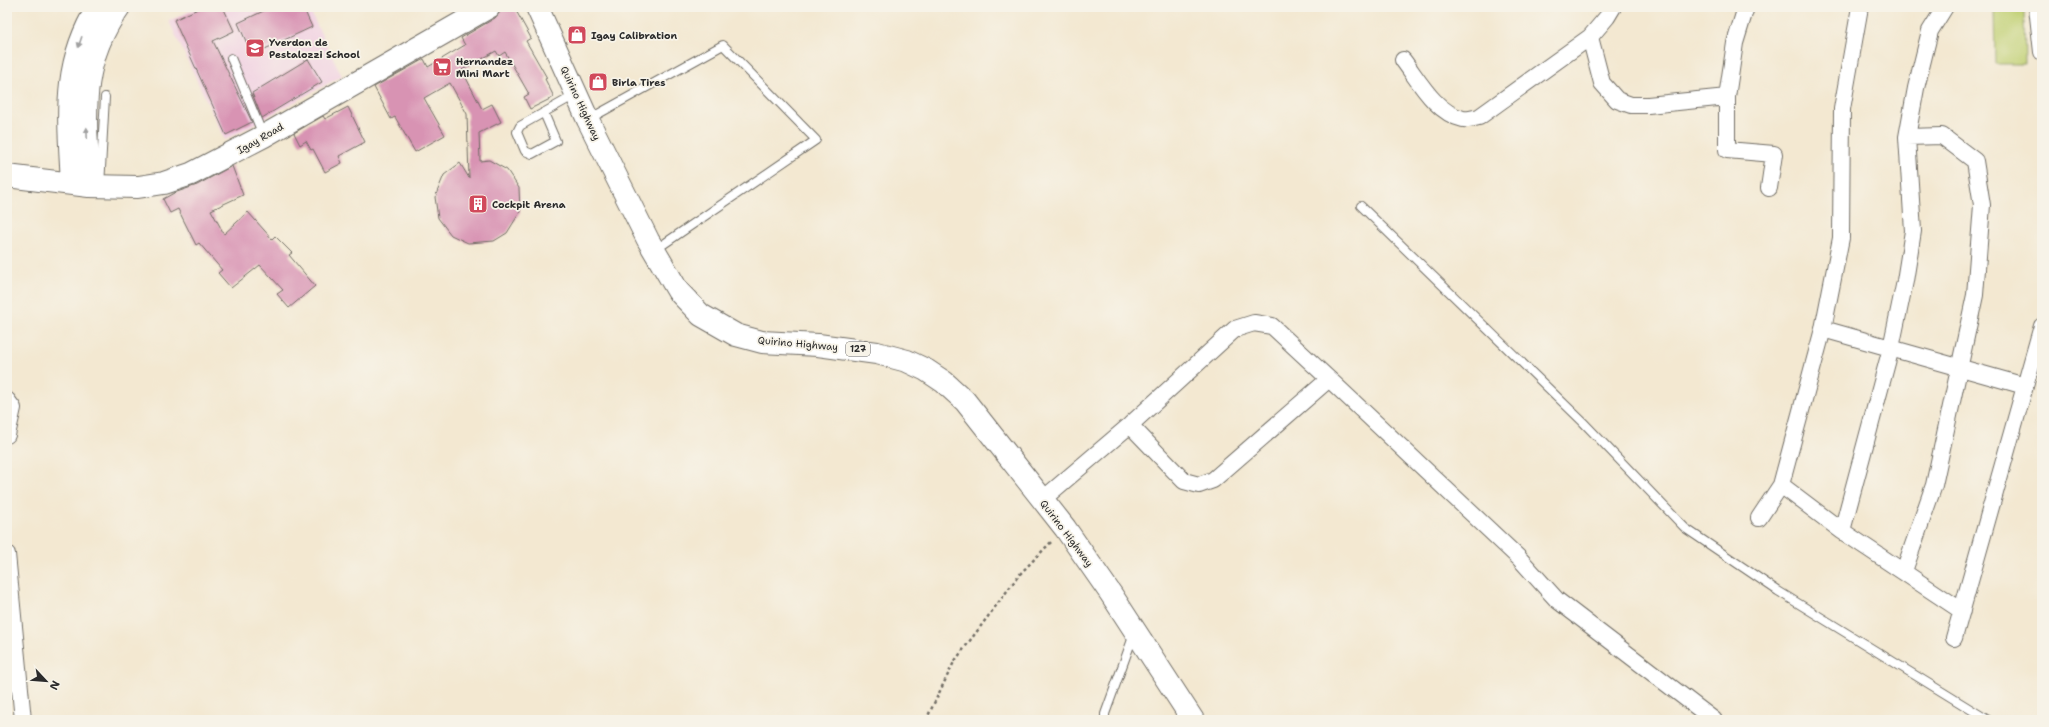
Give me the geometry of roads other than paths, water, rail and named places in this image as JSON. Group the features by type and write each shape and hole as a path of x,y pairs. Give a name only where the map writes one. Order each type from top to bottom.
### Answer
{"main road":[{"path":"87,186 68,108 71,73 80,39 98,7"},
{"path":"87,186 86,108 88,76 97,46 119,7"},
{"name":"Igay Road","path":"7,176 87,186 138,187 164,183 191,174 264,136 489,7"},
{"name":"Quirino Highway","path":"536,7 588,120 654,250 678,291 702,315 736,335 762,342 818,345 877,353 907,361 926,370 944,382 965,401 1065,528 1136,630 1193,720"}],"street":[{"path":"1403,60 1437,104 1451,114 1465,120 1479,117 1590,37 1607,17 1612,7"},
{"path":"1746,7 1735,43 1727,97 1727,150 1774,154 1769,188"},
{"path":"1759,518 1781,485 1823,329 1841,238 1842,109 1860,7"},
{"path":"1842,531 1891,348 1905,281 1913,230 1907,137 1916,88 1930,31 1945,7"},
{"path":"2037,7 2042,52"},
{"path":"1590,37 1602,83 1617,100 1631,105 1648,105 1727,97"},
{"path":"1904,571 1934,485 1960,369 1974,295 1982,204 1975,161 1942,136 1907,137"},
{"path":"1042,500 1130,425 1235,329 1254,323 1272,326 1513,553 1557,600 1714,720"},
{"path":"1954,638 2042,326"},
{"path":"1823,329 1960,369 2025,386"},
{"path":"1130,425 1184,481 1199,485 1213,480 1329,379"},
{"path":"7,400 12,408 7,435"},
{"path":"1781,485 1842,531 1962,611"},
{"path":"7,554 12,647 23,720"}],"lane":[{"path":"588,120 723,45 816,140 654,250"},
{"path":"230,58 264,136"},
{"path":"544,113 556,141 532,154 525,151 517,132 520,126 576,95"},
{"path":"87,186 105,96"},
{"path":"1361,206 1583,422 1685,528 1778,591 1988,720"},
{"path":"1105,720 1105,714 1136,630"}],"place":[{"name":"Igay Calibration","path":"577,35"},
{"name":"Yverdon de Pestalozzi School","path":"255,48"},
{"name":"Hernandez Mini Mart","path":"442,67"},
{"name":"Birla Tires","path":"598,82"},
{"name":"Cockpit Arena","path":"478,204"}]}
